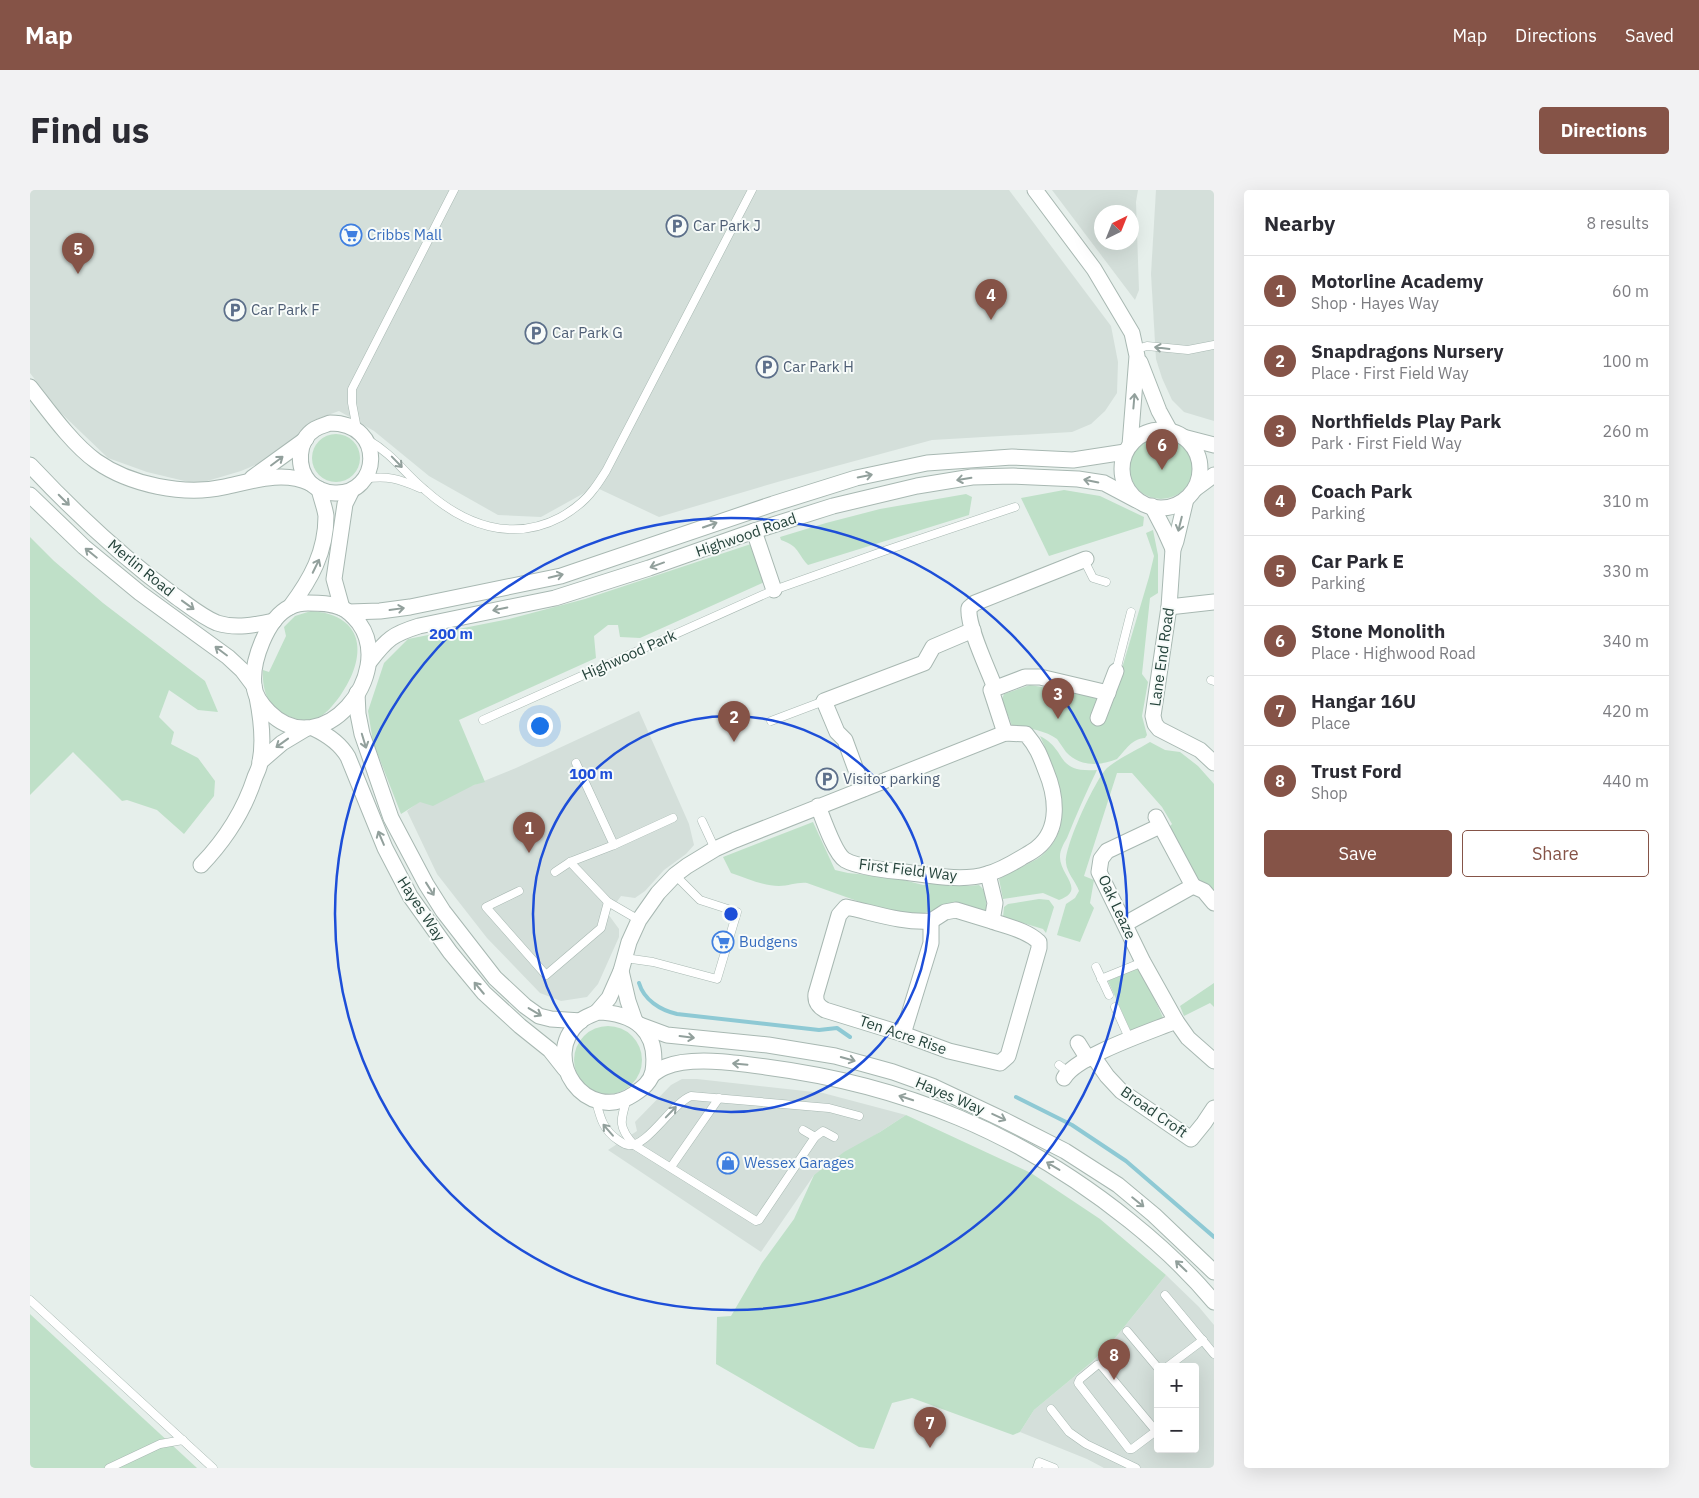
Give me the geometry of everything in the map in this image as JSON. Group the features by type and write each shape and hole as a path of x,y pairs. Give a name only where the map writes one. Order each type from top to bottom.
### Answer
{"street":[{"path":"1035,190 1094,270 1128,325 1159,411 1177,434 1192,446 1197,455 1200,474 1190,494"},
{"path":"1137,352 1128,449 1122,463 1123,480 1129,492 1136,500 1146,506 1163,508 1174,506 1214,475"},
{"path":"30,387 72,438 96,461 122,476 170,489 209,490 246,482 290,476 300,478 332,493 350,492"},
{"path":"246,482 306,438 314,429 330,423 342,423 361,434 371,451 371,465 364,479 350,492 345,504 334,579 345,610"},
{"path":"1128,449 1139,437 1151,431 1177,434 1214,445"},
{"path":"200,865 221,843 234,824 250,791 260,762 260,712 255,692 257,657 274,621 290,607 308,582 319,560 326,515 314,486 303,472 300,463 300,454 306,438"},
{"name":"Highwood Road","path":"345,610 380,611 410,607 561,576 773,504 865,476 928,464 1012,457 1073,460 1100,457 1128,449"},
{"name":"Merlin Road","path":"30,465 92,528 149,577 202,615 216,623 229,626 274,621"},
{"name":"Highwood Road","path":"370,660 390,638 399,632 419,626 555,598 833,506 917,486 972,477 1013,476 1078,479 1104,484 1136,500"},
{"name":"Lane End Road","path":"1190,494 1173,549 1169,607 1160,681 1153,712 1155,724 1159,729 1169,736 1188,742 1212,757"},
{"name":"Merlin Road","path":"30,495 84,547 148,598 228,657 242,670 255,692"},
{"name":"Lane End Road","path":"1152,506 1173,549"},
{"path":"754,531 774,590"},
{"path":"623,965 628,1001 638,1023 652,1044 655,1058 652,1075 644,1087 627,1099 606,1103 596,1101 583,1094 571,1082 565,1069 564,1052 566,1041 581,1021 597,1012 608,998 623,965 639,920 658,892 674,875 715,849 818,806 1005,733 993,689 968,614 969,608 974,603 1085,559"},
{"path":"260,762 282,742 310,728 335,719 348,706 357,693 370,660 367,636 356,620 345,610 330,604 308,602 290,607"},
{"path":"1169,607 1214,602"},
{"path":"863,789 845,740 837,732 824,701 924,663 932,647 973,630"},
{"path":"1098,718 1116,671"},
{"path":"993,689 1026,677 1040,678 1108,693"},
{"path":"255,692 264,707 281,722 310,728"},
{"name":"Hayes Way","path":"357,693 358,714 362,734 391,818 426,884 444,911 495,978 525,1006 539,1016 551,1019 581,1021"},
{"name":"Hayes Way","path":"310,728 329,736 337,742 348,757 385,848 410,896 450,952 484,993 550,1050 565,1069"},
{"name":"First Field Way","path":"818,806 843,860 890,871 949,877 988,874 1014,862 1038,847 1049,832 1054,814 1053,787 1036,746 1026,734 1005,733"},
{"name":"Oak Leaze","path":"1193,886 1158,822 1107,851 1102,859 1099,872 1143,962 1176,1021 1188,1038 1214,1061"},
{"path":"903,1034 931,943 931,921 945,912 956,910 992,921 995,904 988,874"},
{"path":"1125,924 1193,886 1204,891 1214,903"},
{"name":"Ten Acre Rise","path":"931,921 898,920 846,907 839,915 815,1000 825,1010 903,1034 949,1051 1000,1063 1008,1056 1039,948 1038,942 1034,938 992,921"},
{"path":"597,1012 613,1012 638,1023"},
{"path":"1063,1072 1090,1058 1176,1021"},
{"name":"Hayes Way","path":"638,1023 667,1035 768,1045 835,1056 893,1072 932,1086 1065,1151 1118,1185 1154,1215 1214,1272"},
{"path":"1078,1043 1090,1058"},
{"name":"Broad Croft","path":"1090,1058 1122,1091 1190,1138 1204,1123 1214,1108"},
{"name":"Hayes Way","path":"652,1075 664,1067 682,1063 741,1064 805,1072 859,1084 931,1106 994,1133 1056,1168 1111,1206 1152,1239 1201,1286 1214,1302"}],"lane":[{"path":"454,190 352,389 352,403 361,434 392,457 424,490 445,506 468,520 493,528 526,530 547,524 573,510 593,491 606,471 752,190"},
{"path":"1137,352 1147,346 1188,350 1214,345"},
{"path":"364,479 387,477 424,490"},
{"name":"Highwood Park","path":"483,720 774,590 1015,508"},
{"path":"1085,559 1093,578 1106,582"},
{"path":"1116,671 1131,612"},
{"path":"770,721 824,701"},
{"path":"576,763 614,845"},
{"path":"556,872 570,862 614,845 673,818"},
{"path":"702,821 715,849"},
{"path":"570,862 608,902 639,920"},
{"path":"623,965 652,962 717,979 737,912 700,900 674,875"},
{"path":"519,891 486,907 546,974 601,928 608,902"},
{"path":"1101,979 1143,962"},
{"path":"1096,967 1109,995"},
{"path":"1115,1007 1130,1040"},
{"path":"596,1101 603,1126 609,1133 626,1145 634,1145 650,1134 686,1098 691,1096 829,1108 859,1116"},
{"path":"672,1167 719,1098"},
{"path":"627,1099 621,1125 634,1145 757,1221 815,1137 823,1131 834,1137"},
{"path":"803,1130 815,1137"},
{"path":"1165,1295 1214,1354"},
{"path":"30,1300 213,1468"},
{"path":"1127,1331 1154,1363"},
{"path":"1172,1363 1203,1340"},
{"path":"1129,1448 1078,1383 1080,1379 1097,1365 1102,1365 1154,1427"},
{"path":"1051,1409 1069,1432 1086,1444 1136,1468"},
{"path":"1129,1448 1132,1449 1154,1433"},
{"path":"109,1468 160,1444 182,1440"},
{"path":"1124,1462 1129,1448"},
{"path":"1037,1468 1039,1462 1054,1468"}],"shaded area":[{"path":"30,190 1009,190 1111,326 1118,362 1117,393 1105,411 1091,424 1072,432 932,440 781,481 659,517 595,487 541,517 498,515 429,476 374,431 339,411 314,420 282,454 241,471 197,484 147,472 108,458 60,412 30,373"},
{"path":"1052,190 1138,190 1136,205 1094,205 1094,246"},
{"path":"1156,190 1214,190 1214,421 1184,412 1172,400 1156,359 1151,274"},
{"path":"1097,250 1138,250 1139,290 1135,300"},
{"path":"639,711 689,824 694,845 635,898 621,896 608,914 619,929 619,937 598,984 587,997 561,1001 540,993 487,938 437,874 407,811 420,801 474,785 516,768"},
{"name":"Wessex Garages","path":"682,1079 823,1093 906,1115 814,1175 761,1252 608,1150 637,1131 635,1122 671,1085"},
{"path":"1166,1275 1199,1307 1214,1325 1214,1468 1104,1468 1087,1459 1020,1432 1034,1410 1093,1361 1116,1337"}],"green space":[{"path":"331,434 341,434 353,441 360,453 360,463 353,475 341,482 331,482 323,478 316,471 312,463 312,453 316,445 323,438"},
{"path":"1161,435 1179,441 1187,449 1193,467 1187,485 1179,493 1161,499 1143,493 1135,485 1129,467 1135,449 1143,441"},
{"path":"1064,490 1100,496 1144,517 1143,526 1049,556 1021,498"},
{"path":"966,494 972,497 969,515 808,565 795,548 781,540 780,537 880,509"},
{"path":"1153,530 1158,555 1158,593 1150,598 1142,674 1148,682 1142,716 1147,735 1145,738 1132,743 1117,759 1097,764 1084,763 1072,757 1057,739 1047,733 1012,726 1002,699 1004,694 1030,685 1101,697 1101,703 1109,712 1149,577 1154,556 1146,533"},
{"path":"30,537 54,561 103,603 205,681 218,712 198,710 169,690 159,717 174,732 171,744 198,758 215,781 214,796 184,834 157,810 127,800 122,801 73,752 30,795"},
{"path":"757,542 771,579 640,638 620,637 618,625 608,625 594,636 596,658 459,720 485,782 474,785 433,806 420,802 401,814 373,742 368,711 384,663 408,639 509,619 585,599"},
{"path":"311,611 329,614 343,621 352,630 357,641 357,653 355,667 349,682 338,699 322,715 315,719 307,720 286,715 272,705 264,689 263,670 269,672 286,636 284,627 295,616"},
{"path":"1040,736 1055,748 1068,765 1083,770 1097,770 1061,851 1061,863 1070,881 1071,892 1059,900 1043,893 1003,899 999,879 1037,859 1050,847 1058,832 1062,817 1058,784"},
{"path":"1150,742 1165,750 1180,752 1198,766 1214,784 1214,896 1192,877 1169,827 1172,824 1162,807 1132,773 1117,773 1084,876 1094,880 1090,903 1094,908 1080,942 1057,935 1066,904 1075,898 1079,891 1066,863 1070,843 1088,799 1107,768 1122,757"},
{"path":"813,822 835,870 896,878 923,885 945,881 969,886 979,885 985,893 986,911 940,908 919,915 885,911 807,883 779,886 767,885 731,873 723,857"},
{"path":"1039,899 1049,900 1054,907 1046,933 1043,929 1003,917 1004,907 1008,904"},
{"path":"1140,967 1165,1022 1132,1034 1108,981"},
{"path":"1214,983 1214,1007 1210,1003 1184,1016 1180,1006"},
{"path":"608,1026 621,1029 632,1036 639,1047 642,1060 639,1073 632,1084 621,1091 608,1094 595,1091 584,1084 577,1073 574,1060 577,1047 584,1036 595,1029"},
{"path":"906,1115 1031,1173 1100,1219 1166,1275 1116,1337 1093,1361 1034,1410 1020,1432 1013,1435 912,1398 892,1403 874,1449 859,1447 716,1364 717,1317 731,1316 762,1263 794,1219 814,1175 844,1152"},
{"path":"30,1314 197,1468 30,1468"}],"waterway":[{"path":"639,983 649,999 665,1010 677,1014 819,1030 837,1028 850,1037"},
{"path":"1016,1097 1072,1125 1126,1161 1214,1237"}],"place":[{"name":"Car Park J","path":"677,226"},
{"name":"Cribbs Mall","path":"351,235"},
{"name":"Car Park E","path":"78,274"},
{"name":"Car Park F","path":"235,310"},
{"name":"Coach Park","path":"991,320"},
{"name":"Car Park G","path":"536,333"},
{"name":"Car Park H","path":"767,367"},
{"name":"Stone Monolith","path":"1162,470"},
{"name":"Northfields Play Park","path":"1058,719"},
{"name":"Snapdragons Nursery","path":"734,742"},
{"name":"Visitor parking","path":"827,779"},
{"name":"Motorline Academy","path":"529,853"},
{"name":"Budgens","path":"723,942"},
{"name":"Wessex Garages","path":"728,1163"},
{"name":"Trust Ford","path":"1114,1380"},
{"name":"Hangar 16U","path":"930,1448"}]}
